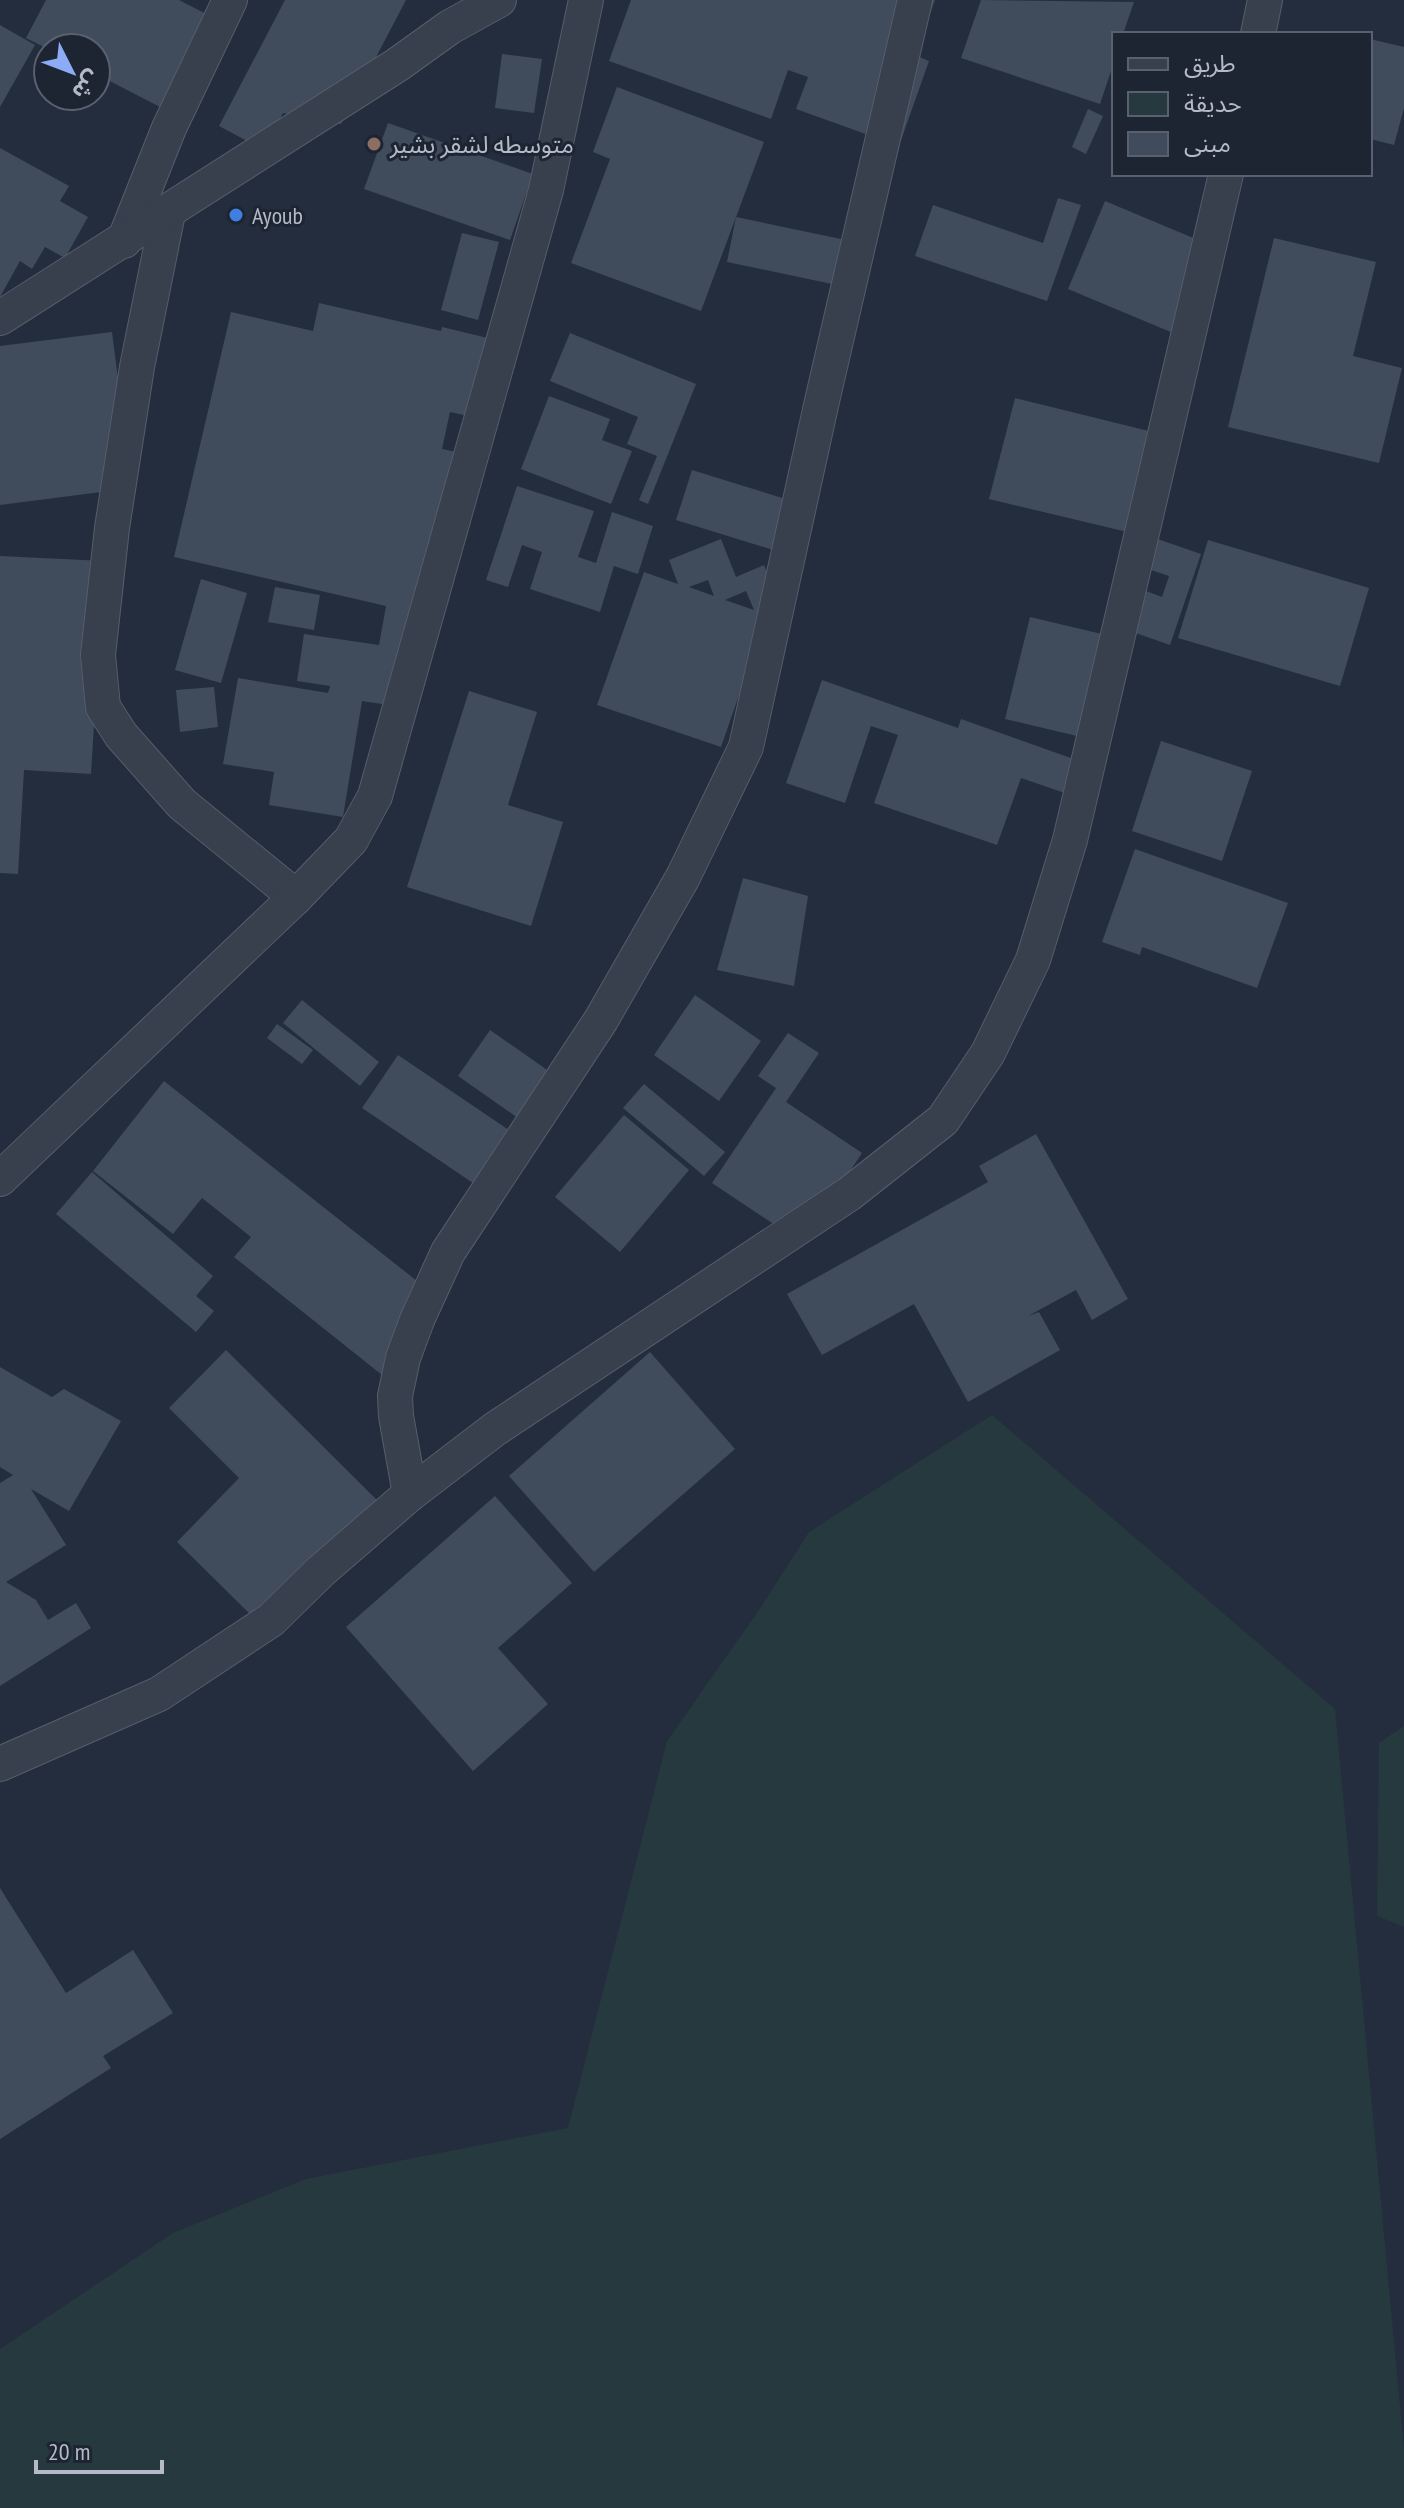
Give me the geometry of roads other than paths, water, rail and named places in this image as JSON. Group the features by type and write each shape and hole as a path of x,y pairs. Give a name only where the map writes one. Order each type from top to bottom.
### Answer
{"street":[{"path":"124,241 169,128 230,0"},
{"path":"0,318 385,73 450,27 499,0"},
{"path":"0,1179 296,897 351,840 375,796 546,190 586,0"},
{"path":"410,1494 395,1396 403,1358 417,1320 448,1252 601,1020 683,877 746,747 915,0"},
{"path":"1258,32 1265,0"},
{"path":"0,1764 159,1694 271,1620 321,1571 410,1494 495,1429 849,1194 943,1120 988,1053 1033,960 1070,840 1226,176"},
{"path":"168,213 137,367 112,528 98,655 103,707 121,735 182,804 296,897"}],"place":[{"name":"متوسطه لشقر بشير","path":"374,144"},
{"name":"Ayoub","path":"236,215"}]}
